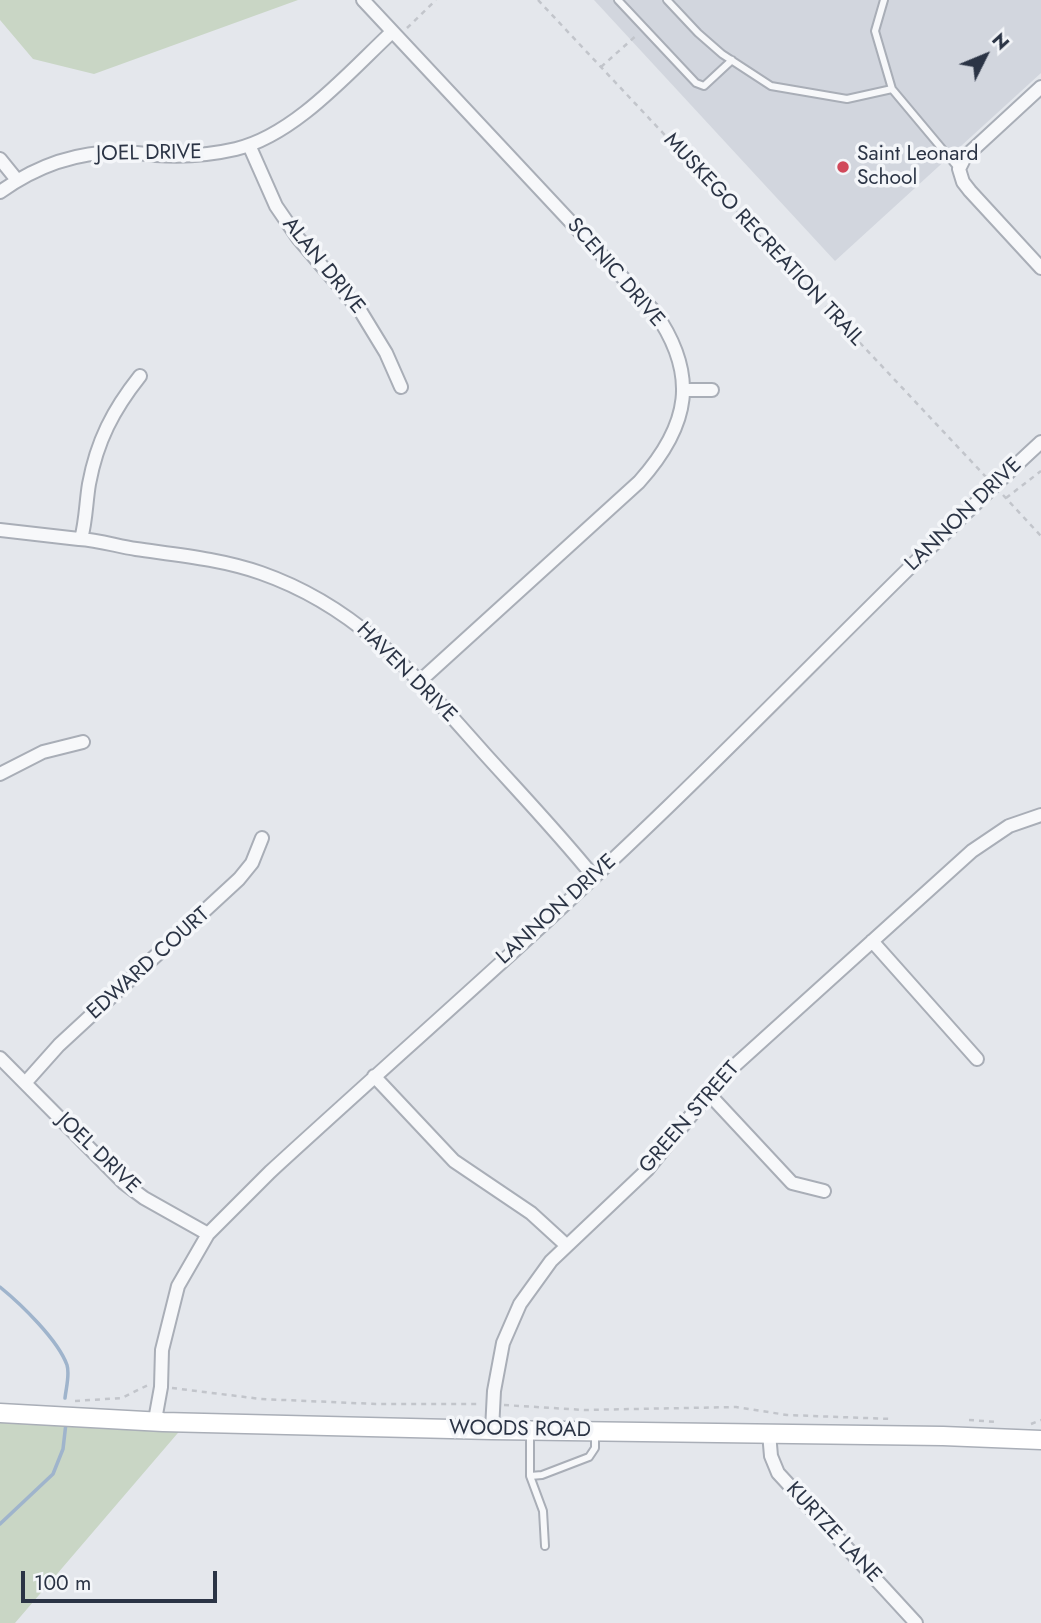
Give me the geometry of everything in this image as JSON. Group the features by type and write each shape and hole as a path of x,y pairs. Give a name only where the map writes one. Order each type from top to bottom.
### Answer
{"street":[{"name":"SCENIC DRIVE","path":"363,0 654,311 670,339 685,390 679,421 661,454 639,482 420,681"},
{"name":"JOEL DRIVE","path":"0,192 17,180 59,161 99,153 198,155 248,145 266,137 310,108 395,35"},
{"path":"1041,87 965,157 959,169 963,183 1041,268"},
{"name":"ALAN DRIVE","path":"248,145 276,206 298,238 361,312 386,353 401,387"},
{"path":"0,159 17,180"},
{"path":"81,539 92,468 103,435 119,402 140,376"},
{"path":"685,390 712,390"},
{"name":"LANNON DRIVE","path":"155,1420 161,1387 162,1350 178,1286 208,1234 270,1171 593,876 782,696 910,566 1041,442"},
{"name":"HAVEN DRIVE","path":"0,530 81,539 222,562 296,586 353,620 384,645 420,681 593,876"},
{"path":"0,774 43,752 83,742"},
{"name":"GREEN STREET","path":"492,1430 498,1365 510,1322 534,1282 566,1245 647,1170 708,1093 769,1032 990,837 1009,826 1041,815"},
{"name":"EDWARD COURT","path":"26,1082 59,1045 240,879 252,863 262,838"},
{"path":"872,941 977,1059"},
{"name":"JOEL DRIVE","path":"0,1058 124,1183 208,1234"},
{"path":"374,1076 454,1161 531,1213 566,1245"},
{"path":"708,1093 792,1183 824,1191"},
{"name":"WOODS ROAD","path":"0,1413 492,1430 1041,1440"},
{"name":"KURTZE LANE","path":"769,1433 771,1456 778,1474 916,1623"}],"lane":[{"path":"618,0 696,83 704,86 711,82 732,60"},
{"path":"667,0 698,33 771,86 847,99 892,89"},
{"path":"884,0 875,31 892,89 959,169"},
{"path":"530,1430 530,1476 544,1511 545,1546"},
{"path":"530,1476 542,1475 589,1457 595,1448 595,1431"}],"path":[{"path":"395,35 436,0"},
{"name":"MUSKEGO RECREATION TRAIL","path":"538,0 988,480"},
{"path":"600,67 644,28"},
{"path":"1006,498 1041,471"},
{"path":"998,490 1041,536"},
{"path":"67,1401 122,1398 148,1385"},
{"path":"174,1388 261,1399 376,1404 488,1404"},
{"path":"502,1405 584,1410 736,1407 787,1415 895,1419"},
{"path":"960,1420 998,1422"},
{"path":"1029,1425 1041,1420"}],"shaded area":[{"name":"Saint Leonard School","path":"594,0 1041,0 1041,73 835,261"}],"green space":[{"path":"0,0 298,0 94,74 33,59 0,20"},
{"path":"0,1420 183,1427 15,1623 0,1623"}],"waterway":[{"path":"0,1287 38,1323 62,1355 68,1373 65,1398"},
{"path":"0,1524 53,1474 63,1449 66,1423"}],"place":[{"name":"Saint Leonard School","path":"843,167"}]}
